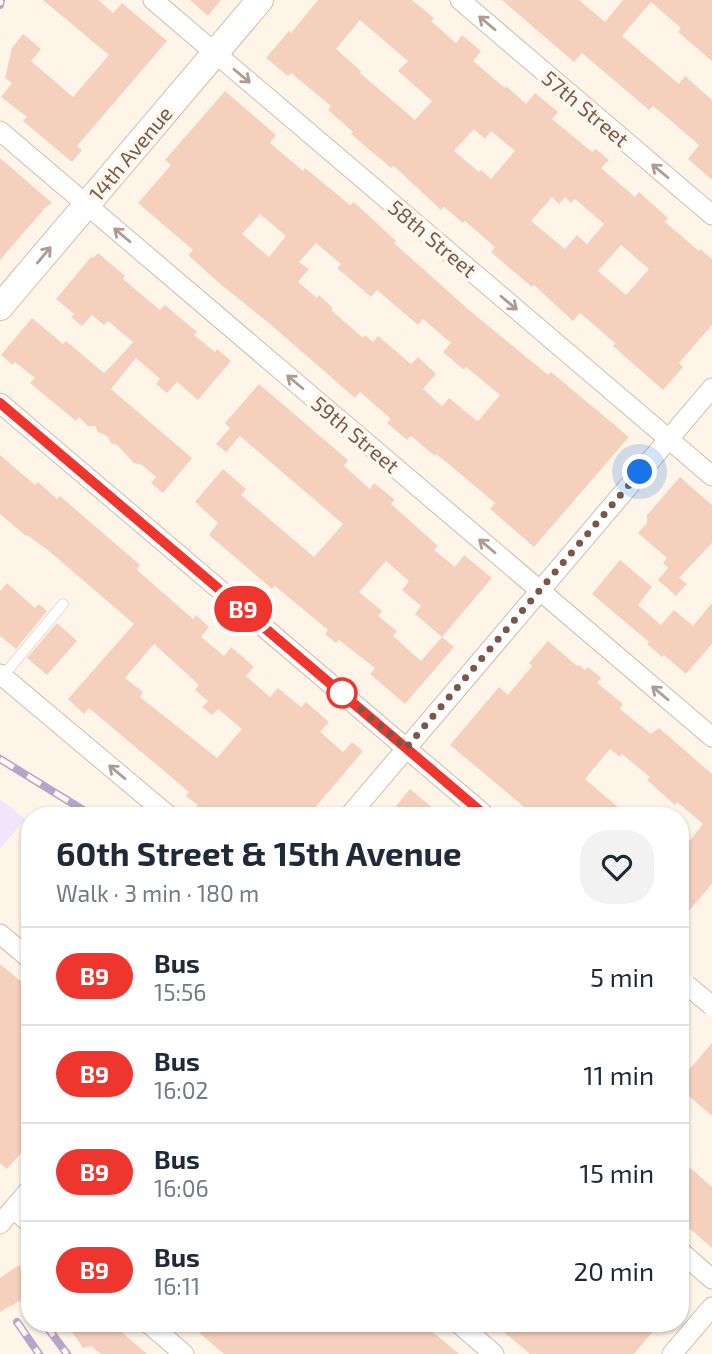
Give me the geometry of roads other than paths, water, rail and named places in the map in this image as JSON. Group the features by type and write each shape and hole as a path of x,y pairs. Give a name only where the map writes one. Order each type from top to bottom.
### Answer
{"main road":[{"name":"14th Avenue","path":"0,307 260,0"}],"street":[{"name":"58th Street","path":"153,0 712,476"},
{"name":"57th Street","path":"460,0 712,215"},
{"name":"59th Street","path":"0,131 712,737"},
{"path":"357,807 712,388"},
{"path":"0,403 475,807"},
{"path":"1,675 158,807"},
{"path":"0,934 21,952"},
{"path":"689,986 712,1006"},
{"path":"6,1216 21,1199"},
{"path":"689,1259 712,1279"},
{"path":"672,1354 712,1307"},
{"path":"158,1332 184,1354"},
{"path":"468,1332 494,1354"}],"lane":[{"path":"1,675 64,604"}],"railway":[{"path":"0,5 1,0"},
{"path":"0,759 78,807"},
{"path":"689,996 712,997"},
{"path":"17,1322 21,1328"},
{"path":"24,1332 39,1354"},
{"path":"51,1332 67,1354"}]}
